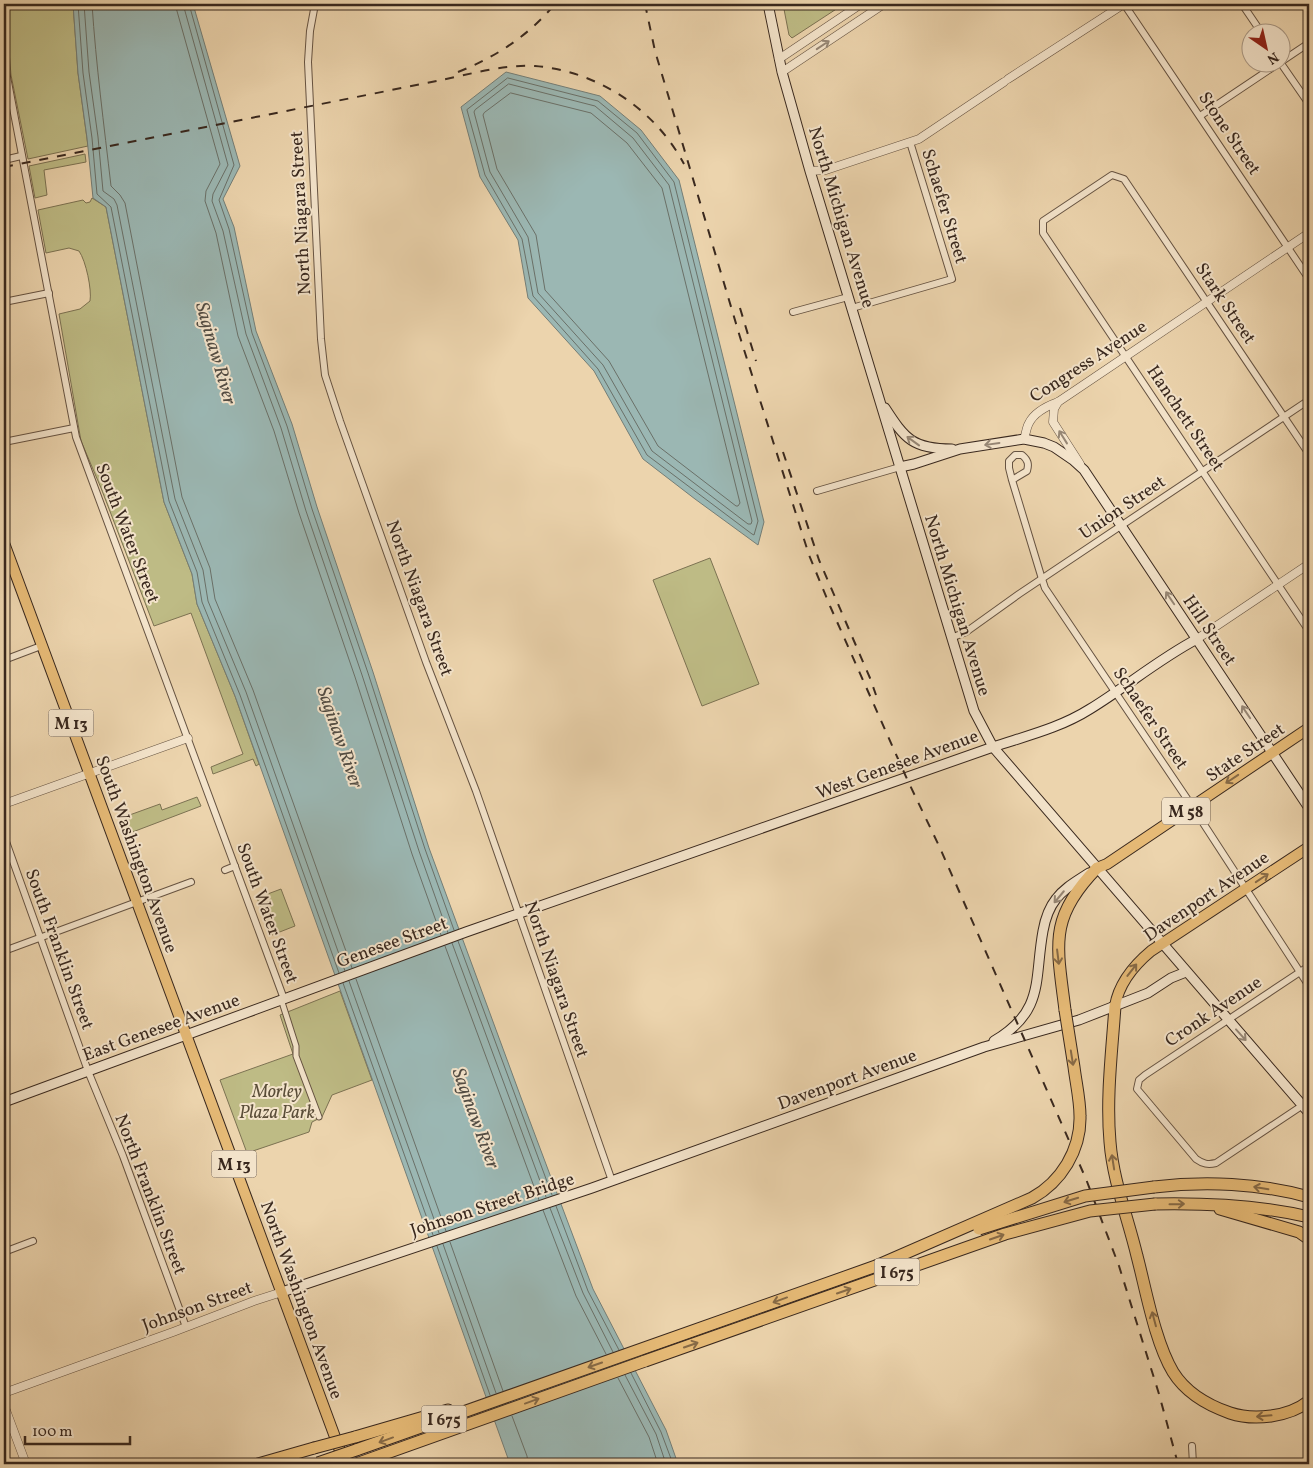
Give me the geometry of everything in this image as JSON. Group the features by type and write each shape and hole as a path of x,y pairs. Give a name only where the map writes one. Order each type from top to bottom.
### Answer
{"highway":[{"path":"876,1266 1032,1198 1047,1190 1064,1169 1076,1144 1080,1118 1057,948 1058,934 1063,916 1072,899 1082,883 1097,868"},
{"path":"1115,1006 1108,1105 1111,1151 1115,1175 1160,1342 1173,1371 1188,1392 1214,1408 1238,1416 1259,1417 1283,1414 1309,1401"},
{"name":"I 675","path":"317,1464 999,1222 1085,1196 1154,1187 1198,1184 1254,1186 1309,1197"},
{"path":"1199,1203 1299,1232 1309,1239"},
{"name":"I 675","path":"356,1464 1005,1234 1090,1211 1154,1204 1199,1203 1260,1208 1309,1217"},
{"path":"258,1464 473,1403 507,1390 531,1388"}],"main road":[{"name":"North Michigan Avenue","path":"768,4 782,72 810,171 974,712 993,747 1227,1019 1306,1104 1309,1113"},
{"path":"879,400 900,432 920,446 938,449 960,449 1024,439"},
{"name":"Hill Street","path":"1024,439 1044,443 1054,448 1073,460 1084,470 1309,808"},
{"path":"900,467 960,449"},
{"name":"South Washington Avenue","path":"4,543 186,1035"},
{"name":"West Genesee Avenue","path":"466,932 1068,721 1116,693 1197,639"},
{"name":"State Street","path":"1097,868 1107,864 1309,728"},
{"name":"Davenport Avenue","path":"1115,1006 1117,993 1129,972 1139,961 1162,943 1309,847"},
{"path":"984,1047 1006,1034 1028,1011 1035,995 1046,915 1055,899 1067,888 1097,868"},
{"name":"Genesee Street","path":"329,983 466,932"},
{"name":"Davenport Avenue","path":"592,1188 984,1047 1080,1020 1148,993 1177,975 1186,972"},
{"name":"East Genesee Avenue","path":"4,1102 329,983"},
{"name":"North Washington Avenue","path":"186,1035 345,1464"},
{"name":"Johnson Street Bridge","path":"402,1251 592,1188"},
{"name":"Johnson Street","path":"282,1292 402,1251"}],"street":[{"name":"North Niagara Street","path":"315,4 310,31 308,62 309,107 321,339 326,374 340,421 428,666 476,791 612,1181"},
{"path":"779,59 861,4"},
{"path":"782,72 884,4"},
{"path":"810,171 826,170 910,142 933,131 1124,4"},
{"name":"Stone Street","path":"1124,4 1309,279"},
{"path":"1242,4 1254,22"},
{"path":"1290,56 1309,43"},
{"name":"South Water Street","path":"4,61 76,438 283,999"},
{"path":"1200,116 1266,72"},
{"path":"1288,72 1309,104"},
{"name":"Schaefer Street","path":"852,308 952,279 910,142"},
{"path":"4,160 21,156"},
{"name":"Hanchett Street","path":"1112,175 1043,221 1043,233 1309,631"},
{"name":"Stark Street","path":"1112,175 1124,179 1309,454"},
{"name":"Congress Avenue","path":"1024,439 1028,424 1036,414 1051,404 1058,402 1309,233"},
{"path":"4,302 49,293"},
{"path":"793,312 848,297"},
{"name":"Union Street","path":"951,638 966,632 1309,400"},
{"name":"Hill Street","path":"1058,402 1054,409 1053,422 1084,470"},
{"path":"4,442 74,428"},
{"path":"817,491 900,467"},
{"name":"Schaefer Street","path":"1012,480 1045,588 1192,806 1309,986"},
{"name":"West Genesee Avenue","path":"1197,639 1309,564"},
{"path":"4,660 41,646"},
{"path":"4,804 188,738"},
{"name":"South Franklin Street","path":"4,836 88,1071"},
{"path":"225,870 235,866"},
{"path":"4,952 191,882"},
{"name":"Cronk Avenue","path":"1306,1104 1216,1163 1207,1164 1201,1163 1196,1159 1139,1092 1137,1085 1139,1080 1145,1075 1309,966"},
{"path":"283,999 296,1046 296,1056 319,1117"},
{"name":"North Franklin Street","path":"88,1071 123,1156 186,1327"},
{"path":"4,1252 33,1242"},
{"name":"Johnson Street","path":"4,1393 282,1292"},
{"path":"4,1405 26,1464"},
{"path":"1192,1446 1193,1464"}],"green space":[{"path":"11,4 73,4 78,73 88,146 28,159 11,75 6,16"},
{"path":"783,4 844,4 792,38 789,35"},
{"path":"85,154 86,162 44,170 47,195 35,198 29,166"},
{"path":"92,198 106,207 164,502 192,574 197,604 235,696 259,764 256,766 253,759 213,774 211,767 243,754 191,613 154,626 81,441 59,314 80,309 90,301 88,276 79,251 69,248 46,253 38,210 83,200 86,203 90,202"},
{"path":"710,558 759,684 702,706 653,580"},
{"path":"197,797 201,806 130,833 124,817 160,804 162,810"},
{"path":"281,889 295,926 272,935 257,898"},
{"name":"Morley Plaza Park","path":"340,991 372,1080 332,1095 322,1117 312,1122 309,1132 247,1153 220,1080 293,1054 280,1015"}],"water":[{"name":"Saginaw River","path":"73,4 193,4 240,166 223,199 234,227 256,331 292,424 317,507 373,672 429,848 523,1103 593,1289 666,1430 678,1464 510,1464 235,696 197,604 192,574 164,502 106,207 93,198 78,73"},
{"path":"506,72 600,96 641,130 679,180 764,522 758,545 643,459 594,371 528,298 518,240 480,177 461,107"}],"railway":[{"path":"458,72 485,60 511,44 534,26 555,4"},
{"path":"645,4 655,51 740,337 809,555 1086,1179 1119,1266 1159,1394 1178,1464"},
{"path":"4,167 486,70 523,66 558,69 602,85 622,96 657,126 672,144 684,164"},
{"path":"740,308 756,361"},
{"path":"783,452 819,560 876,695"}]}
